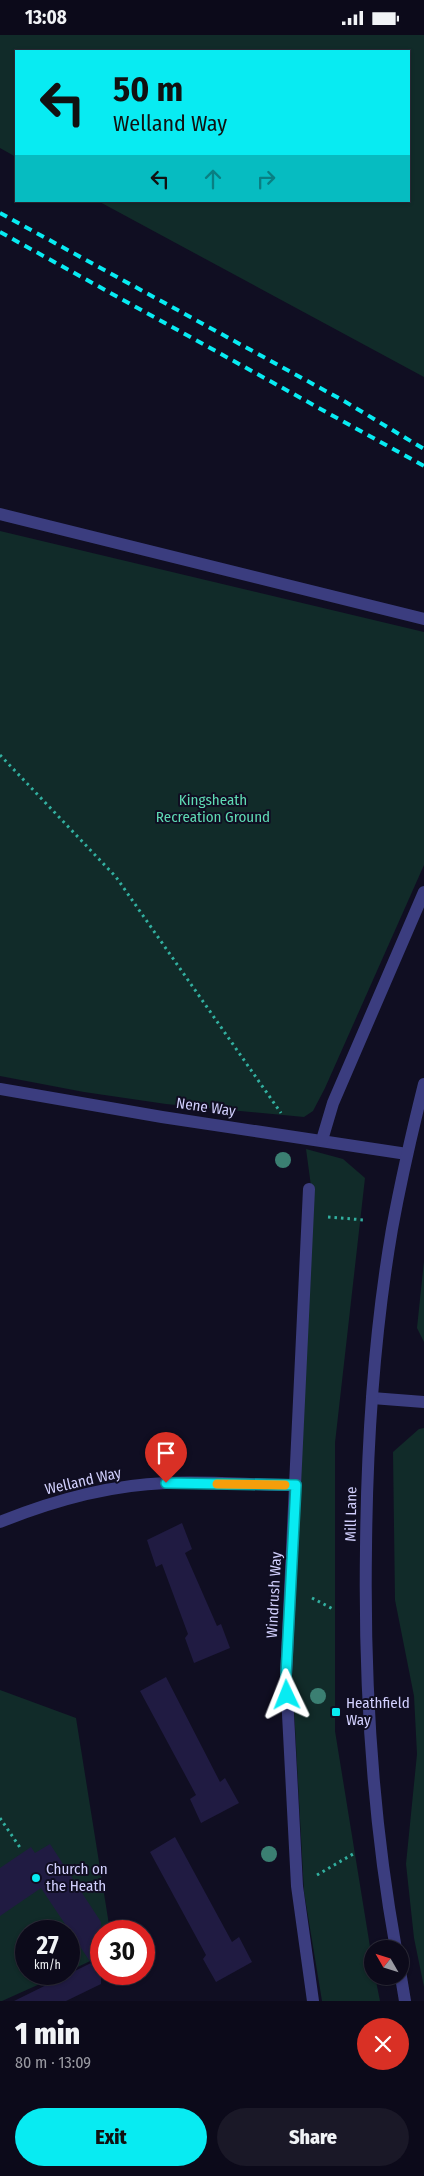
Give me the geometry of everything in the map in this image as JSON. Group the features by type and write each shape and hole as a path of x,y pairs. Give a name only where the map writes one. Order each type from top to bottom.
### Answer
{"street":[{"path":"0,514 424,619"},
{"path":"322,1140 333,1103 424,892"},
{"name":"Mill Lane","path":"394,1940 385,1891 369,1739 365,1609 367,1490 372,1398 388,1263 407,1154 424,1084"},
{"name":"Nene Way","path":"0,1089 162,1117 407,1154"},
{"name":"Windrush Way","path":"309,1189 286,1676 297,1886 312,2001"},
{"path":"372,1398 424,1402"},
{"name":"Welland Way","path":"0,1522 70,1499 120,1488 166,1483 296,1485"},
{"path":"403,1985 406,2001"}],"path":[{"path":"0,755 116,877 284,1117"},
{"path":"308,1215 364,1220"},
{"path":"0,1818 21,1849"},
{"path":"297,1886 353,1854"}],"green space":[{"path":"0,35 424,35 424,377 100,202 410,202 410,50 15,50 15,156 0,148"},
{"name":"Kingsheath Recreation Ground","path":"0,531 424,632 424,865 325,1088 313,1111 304,1117 166,1104 84,1092 0,1076"},
{"path":"306,1149 343,1159 365,1178 335,1443 335,1731 369,1940 364,1940 364,1985 377,1985 380,2001 322,2001 304,1892 292,1672 313,1201"},
{"path":"424,1261 424,1342 417,1328"},
{"path":"424,1428 424,1987 414,1938 406,1864 417,1754 414,1696 395,1600 393,1452 419,1429"},
{"path":"0,1690 76,1718 108,1920 90,1920 90,1961 80,1966 80,1920 15,1920 15,1985 38,1985 0,2001"}],"building":[{"path":"182,1523 192,1549 185,1553 217,1626 221,1624 230,1648 194,1663 185,1638 188,1634 162,1564 156,1567 147,1540"},
{"path":"166,1677 220,1782 225,1778 239,1803 201,1823 190,1799 196,1795 140,1691"},
{"path":"175,1837 232,1942 239,1937 252,1962 216,1982 203,1959 206,1955 150,1852"},
{"name":"Church on the Heath","path":"50,1844 100,1920 90,1920 90,1962 80,1946 80,1920 62,1920 41,1888 0,1916 0,1868 31,1847 35,1853"},
{"name":"Church on the Heath","path":"90,1963 90,1985 99,1985 66,2001 14,2001 46,1985 80,1985 80,1968"}],"railway":[{"path":"0,213 344,401 424,449"},
{"path":"0,232 424,466"}],"slow traffic":[{"path":"217,1484 285,1485"}],"place":[{"name":"Heathfield Way","path":"336,1712"},
{"name":"Church on the Heath","path":"36,1878"}],"route":[{"path":"166,1483 296,1485 286,1676 287,1695"}]}
